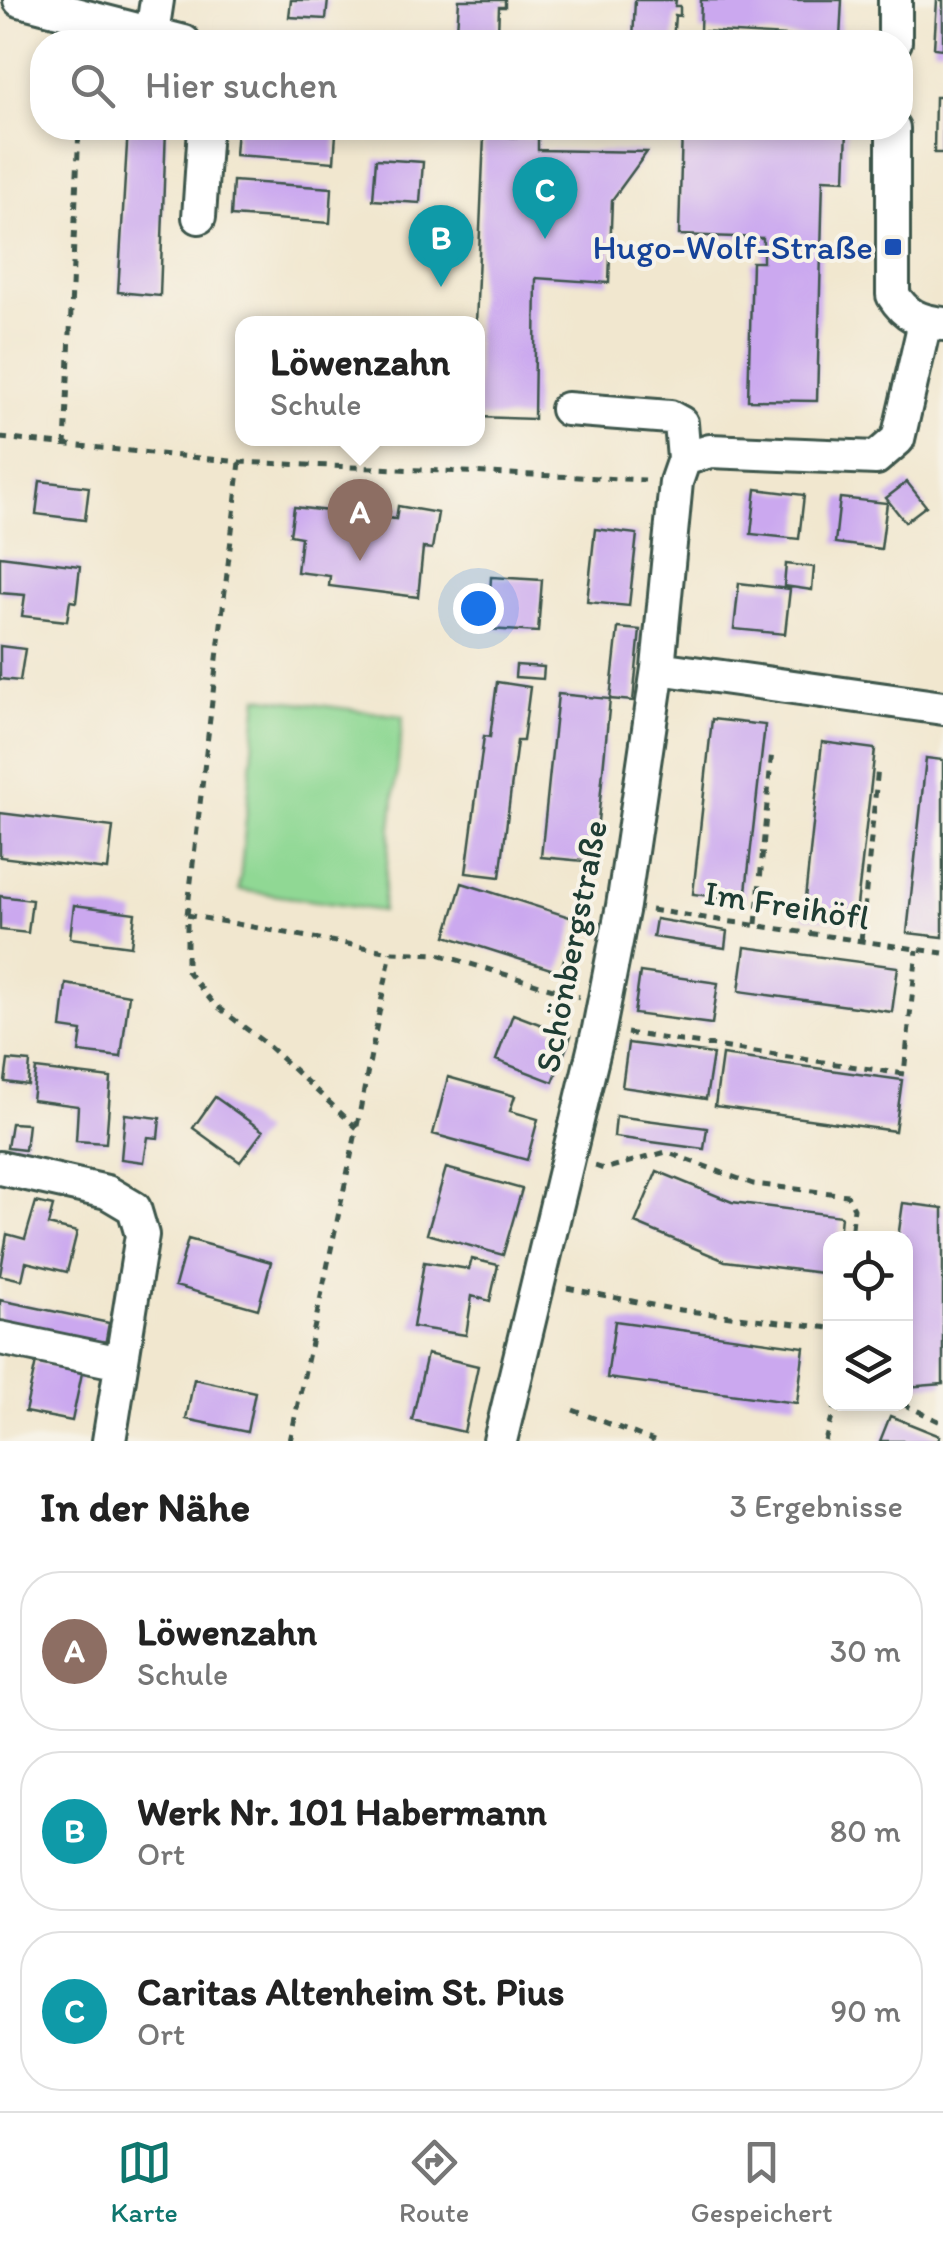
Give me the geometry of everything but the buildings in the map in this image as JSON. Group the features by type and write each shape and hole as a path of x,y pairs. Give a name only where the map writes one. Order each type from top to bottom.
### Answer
{"street":[{"path":"20,0 140,30"},
{"path":"152,30 157,0"},
{"path":"895,30 896,0"},
{"path":"199,218 204,140"},
{"path":"680,470 710,451 876,458 898,439 934,322 903,312 894,295 893,140"},
{"path":"567,409 670,418 680,423 680,470"},
{"name":"Schönbergstraße","path":"500,1441 602,1017 623,906 658,668 680,470"},
{"path":"658,668 943,708"},
{"path":"0,1168 107,1192 134,1208 142,1235 109,1441"},
{"path":"0,1338 121,1363"}],"path":[{"path":"65,447 78,140"},
{"path":"0,438 240,462 680,470"},
{"path":"240,462 187,915 188,971 213,1003 266,1044 357,1128"},
{"path":"756,924 772,750"},
{"path":"861,941 878,767"},
{"name":"Im Freihöfl","path":"623,906 943,953"},
{"path":"187,915 391,952 438,954 602,1017 904,1074 917,950"},
{"path":"290,1441 391,952"},
{"path":"568,1160 604,1168 666,1152 753,1184 846,1195 854,1208 852,1231"},
{"path":"538,1282 672,1309 823,1327"},
{"path":"913,1409 943,1423"},
{"path":"573,1410 654,1441"},
{"path":"825,1441 834,1411"}],"green space":[{"path":"258,697 403,716 382,911 239,890"}],"place":[{"name":"Caritas Altenheim St. Pius","path":"545,239"},
{"name":"Hugo-Wolf-Straße","path":"893,247"},
{"name":"Werk Nr. 101 Habermann","path":"441,287"},
{"name":"Löwenzahn","path":"360,561"}]}
